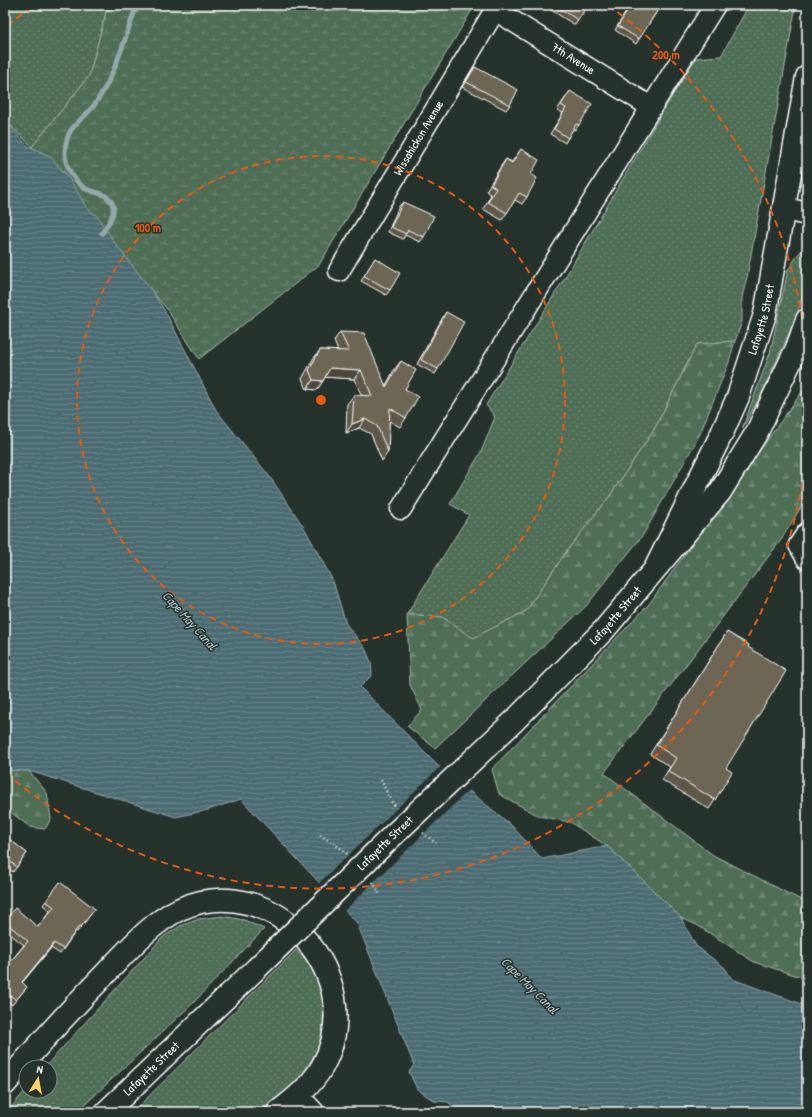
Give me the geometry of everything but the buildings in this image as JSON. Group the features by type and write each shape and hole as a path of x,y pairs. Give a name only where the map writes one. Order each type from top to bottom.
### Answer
{"main road":[{"name":"Lafayette Street","path":"656,567 722,433 744,378 765,314 785,209 807,77"},
{"path":"785,209 807,214"},
{"name":"Lafayette Street","path":"106,1112 387,841 513,722 604,630 724,486 756,432 797,348 807,320"},
{"path":"5,1084 54,1028 142,936 160,920 180,909 200,903 221,900 242,902 261,907 296,930 312,946 324,965 332,985 335,1006 335,1026 330,1047 322,1066 310,1084 299,1096 278,1112"}],"street":[{"path":"401,509 715,5"},
{"name":"7th Avenue","path":"496,8 651,107"},
{"name":"Wissahickon Avenue","path":"339,271 496,8"},
{"path":"807,533 800,545 807,558"},
{"path":"299,1096 314,1112"}],"green space":[{"path":"5,5 108,5 89,76 32,147 5,120"},
{"path":"108,5 475,5 319,265 199,359 166,308 32,147 89,76"},
{"path":"749,5 796,5 747,277 742,297 742,322 735,341 697,344 654,430 609,497 566,552 526,611 473,639 442,617 407,614 469,515 450,504 481,452 495,417 486,405 567,274 664,109 696,58 721,56"},
{"path":"807,247 807,281 796,318 762,393 742,429 770,353 788,270 799,253"},
{"path":"735,341 729,362 699,436 643,535 586,606 435,748 407,726 422,710 410,685 407,614 442,617 473,638 526,611 566,552 609,497 654,430 697,344"},
{"path":"807,385 807,497 781,540 604,773 713,855 807,903 807,979 754,962 697,925 681,918 607,846 570,822 539,816 499,794 492,769 649,604"},
{"path":"5,770 29,771 47,793 51,819 45,829 30,827 5,808"},
{"path":"222,916 244,920 264,929 193,1003 77,1112 7,1112 18,1099 58,1099 58,1059 52,1059 163,937 180,926 199,919"},
{"path":"296,950 305,958 318,976 325,1002 325,1025 317,1051 302,1075 284,1093 260,1112 133,1112"}],"water":[{"name":"Cape May Canal","path":"5,121 28,146 50,156 69,178 87,208 97,216 117,246 153,292 166,313 216,410 270,477 305,529 333,581 346,624 365,648 371,662 372,675 360,687 436,764 510,824 542,859 607,846 681,918 696,946 725,968 732,979 807,1006 807,1112 459,1112 448,1102 434,1101 417,1089 409,1072 414,1065 357,923 241,799 208,810 176,817 29,771 5,770"}],"pier":[{"path":"441,766 470,789 343,912 318,884"}],"waterway":[{"path":"102,233 113,214 112,204 104,195 86,189 75,178 65,159 66,145 71,130 94,106 108,83 137,5"}]}
